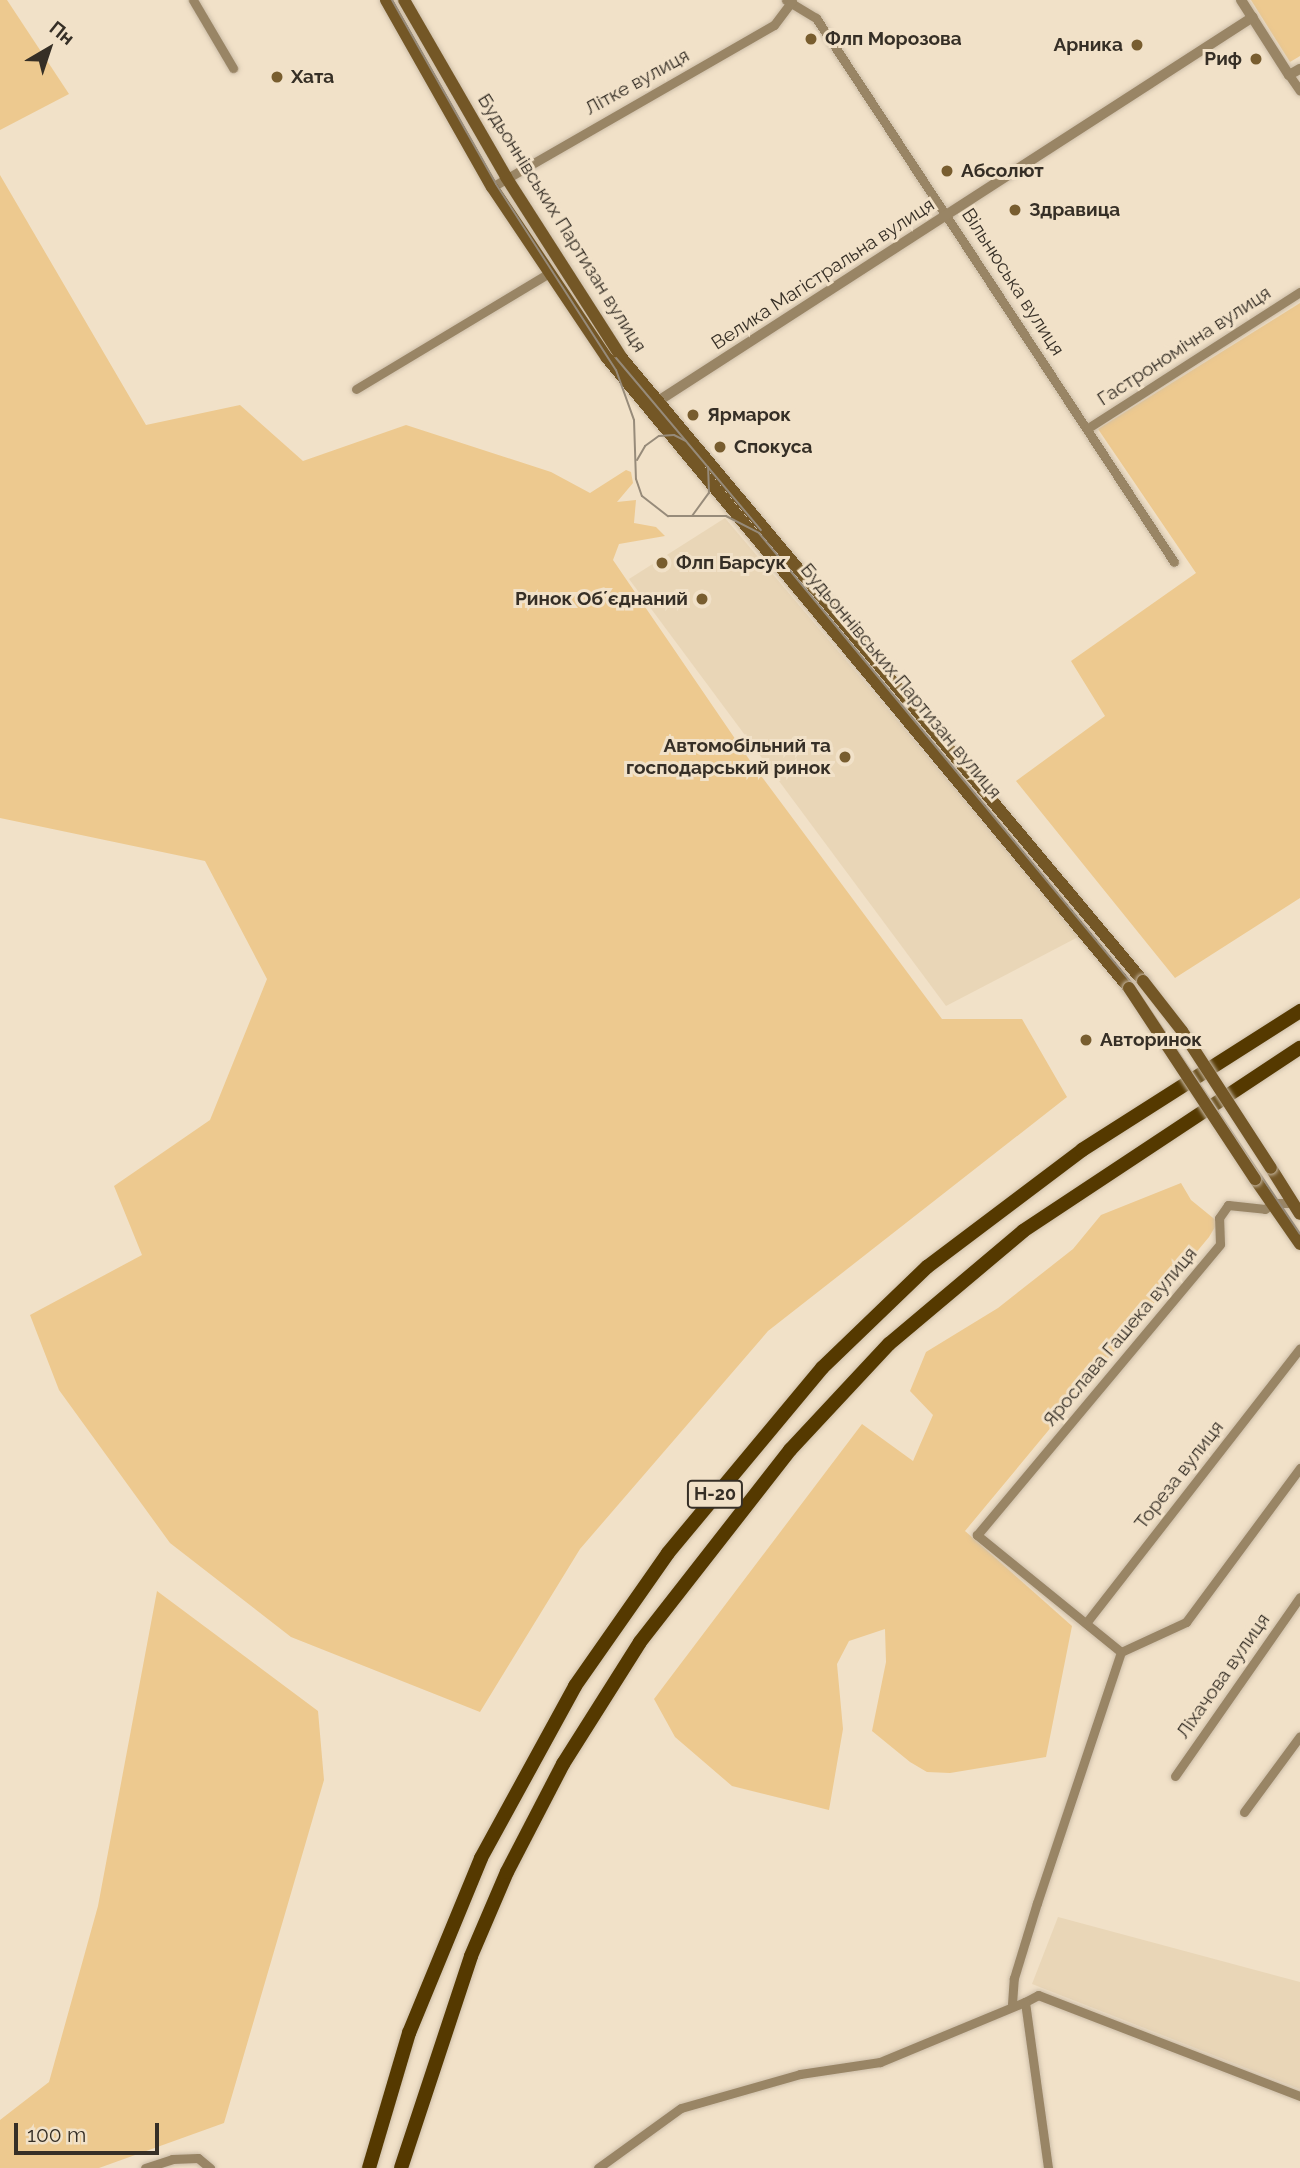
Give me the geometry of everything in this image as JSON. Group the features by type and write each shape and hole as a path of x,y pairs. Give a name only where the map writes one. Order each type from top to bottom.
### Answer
{"main road":[{"name":"Будьоннівських Партизан вулиця","path":"386,0 492,187 607,358 654,403 1143,981 1182,1031 1296,1209"},
{"name":"Будьоннівських Партизан вулиця","path":"404,0 506,177 621,357 654,403 1129,988 1300,1244"},
{"name":"Н-20","path":"369,2168 409,2033 481,1858 575,1686 668,1553 822,1368 927,1267 1082,1150 1300,1011"},
{"name":"Н-20","path":"401,2168 471,1956 507,1872 563,1764 640,1642 774,1470 889,1344 974,1270 1101,1176 1300,1048"}],"street":[{"path":"192,0 233,68"},
{"path":"1241,0 1300,91"},
{"name":"Літке вулиця","path":"492,187 774,25 789,2"},
{"name":"Вільнюська вулиця","path":"789,2 816,18 948,214 1174,562"},
{"name":"Велика Магістральна вулиця","path":"654,403 1253,17"},
{"path":"1289,75 1300,69"},
{"path":"356,389 550,273"},
{"name":"Гастрономічна вулиця","path":"1088,428 1300,292"},
{"name":"Ярослава Гашека вулиця","path":"1086,1623 977,1535 1220,1244 1219,1218 1228,1205 1265,1209 1273,1203 1296,1209"},
{"name":"Тореза вулиця","path":"1086,1623 1300,1348"},
{"path":"1012,2004 1014,1978 1037,1903 1121,1652 1186,1622 1300,1468"},
{"name":"Ліхачова вулиця","path":"1175,1776 1300,1597"},
{"path":"1086,1623 1121,1652"},
{"path":"1244,1812 1300,1736"},
{"path":"598,2168 681,2108 787,2077 880,2062 1038,1995 1300,2096"},
{"path":"1025,2002 1048,2168"},
{"path":"145,2168 172,2159 198,2158 210,2168"}],"shaded area":[{"path":"0,0 7,0 69,94 0,130"},
{"path":"1251,0 1300,0 1300,56 1290,62"},
{"path":"0,175 146,425 240,405 303,461 406,425 551,472 590,493 626,470 631,472 633,483 617,502 636,500 634,523 656,527 665,536 619,544 613,560 753,765 942,1019 1022,1019 1067,1097 768,1331 580,1549 480,1712 291,1637 170,1543 59,1390 30,1315 142,1255 114,1186 210,1120 267,979 205,861 0,818"},
{"path":"1300,303 1300,898 1175,978 1016,781 1105,716 1071,661 1196,573 1098,429"},
{"name":"Автомобільний та господарський ринок","path":"725,518 1080,936 946,1006 629,579"},
{"path":"1181,1183 1191,1200 1218,1222 1209,1237 965,1531 1072,1626 1046,1757 950,1773 927,1772 910,1762 872,1731 886,1662 885,1629 849,1641 837,1664 843,1729 829,1810 732,1786 675,1737 654,1699 862,1424 913,1461 933,1415 910,1391 926,1352 998,1308 1073,1249 1101,1215"},
{"path":"157,1591 318,1711 324,1780 224,2123 99,2168 0,2168 0,2120 49,2082 98,1906"},
{"path":"1058,1917 1300,1982 1300,2089 1032,1984"}],"tram line":[{"path":"392,0 496,184 616,370 634,420 636,479 642,496 668,516 726,516 759,533 1134,986 1300,1234"},
{"path":"616,358 761,530"},
{"path":"637,460 645,446 659,436 674,435 686,441"},
{"path":"692,516 709,493 708,467"}],"place":[{"name":"Флп Морозова","path":"811,39"},
{"name":"Арника","path":"1137,45"},
{"name":"Риф","path":"1256,59"},
{"name":"Хата","path":"277,77"},
{"name":"Абсолют","path":"947,171"},
{"name":"Здравица","path":"1015,210"},
{"name":"Ярмарок","path":"693,415"},
{"name":"Спокуса","path":"720,447"},
{"name":"Флп Барсук","path":"662,563"},
{"name":"Ринок Обʼєднаний","path":"702,599"},
{"name":"Автомобільний та господарський ринок","path":"845,757"},
{"name":"Авторинок","path":"1086,1040"}]}
